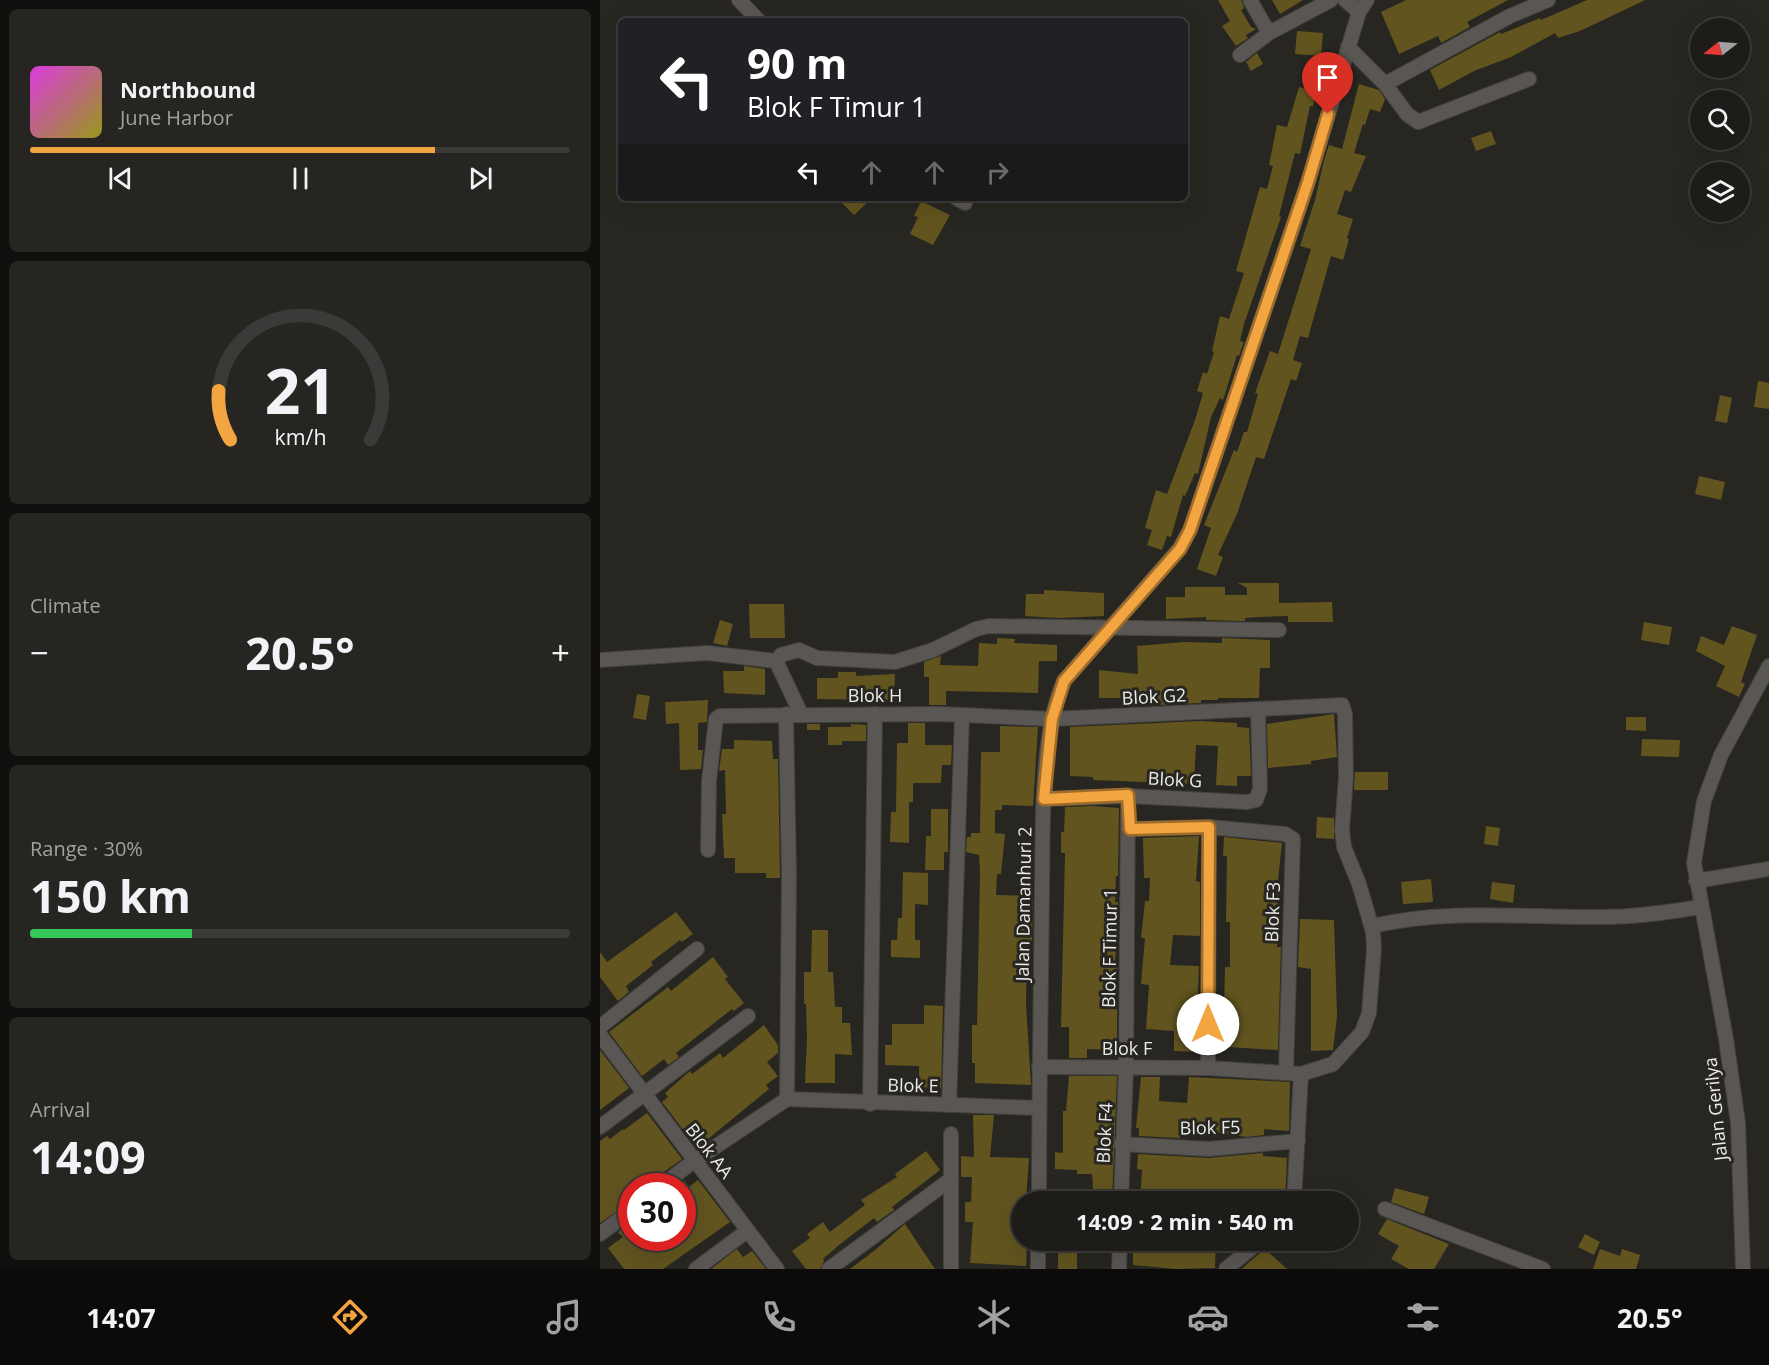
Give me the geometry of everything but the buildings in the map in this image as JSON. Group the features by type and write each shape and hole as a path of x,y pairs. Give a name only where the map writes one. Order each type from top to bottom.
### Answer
{"street":[{"path":"739,0 756,18"},
{"path":"1250,0 1269,33"},
{"path":"1240,55 1269,33 1331,0"},
{"path":"1345,0 1359,12"},
{"name":"Jalan Damanhuri 2","path":"1039,1191 1044,799 1052,719 1064,681 1180,549 1190,530 1308,182 1359,12 1367,0"},
{"path":"1385,84 1510,16 1548,0"},
{"path":"1350,40 1407,114 1418,122 1529,79"},
{"path":"776,661 781,655 799,650 817,658 901,661 958,640 976,629 989,626 1279,630"},
{"path":"600,660 707,653 776,661"},
{"path":"776,661 801,714"},
{"name":"Jalan Gerilya","path":"1743,1269 1738,1123 1726,1039 1694,863 1704,801 1721,754 1769,666"},
{"name":"Blok G2","path":"1052,719 1258,710 1335,704 1345,709 1346,777 1342,830 1344,847 1372,926"},
{"name":"Blok G","path":"1044,799 1128,795 1247,802 1256,800 1260,789 1258,710"},
{"path":"678,1173 787,1099 789,875 786,714"},
{"path":"870,1104 875,714"},
{"name":"Blok H","path":"708,850 709,781 713,736 716,719 720,716 875,714 1052,719"},
{"path":"950,1105 962,716"},
{"name":"Blok F Timur 1","path":"1126,1066 1130,829 1128,795"},
{"path":"1130,829 1209,827 1208,1068"},
{"name":"Blok F3","path":"1209,827 1285,834 1293,839 1286,1071"},
{"path":"1696,881 1769,870"},
{"path":"1295,1191 1301,1074 1334,1064 1362,1032 1369,1012 1374,949 1372,926 1416,916 1469,914 1594,917 1701,910"},
{"path":"600,1027 697,949"},
{"path":"600,1127 748,1016"},
{"name":"Blok AA","path":"600,1035 642,1094 777,1269"},
{"name":"Blok F4","path":"1120,1191 1126,1066"},
{"name":"Blok F","path":"1039,1067 1208,1068 1286,1071 1301,1074"},
{"name":"Blok E","path":"787,1099 870,1104 1039,1108"},
{"path":"951,1134 951,1269"},
{"name":"Blok F5","path":"1122,1144 1209,1149 1298,1141"},
{"path":"829,1269 950,1180"},
{"path":"1385,1209 1543,1269"},
{"path":"600,1234 618,1220"},
{"path":"696,1269 747,1231"},
{"path":"1038,1251 1038,1269"},
{"path":"1119,1269 1120,1251"},
{"path":"1226,1269 1248,1251"}],"route":[{"path":"1208,1024 1209,827 1130,829 1128,795 1044,799 1052,719 1064,681 1180,549 1190,530 1308,182 1328,114"}]}
